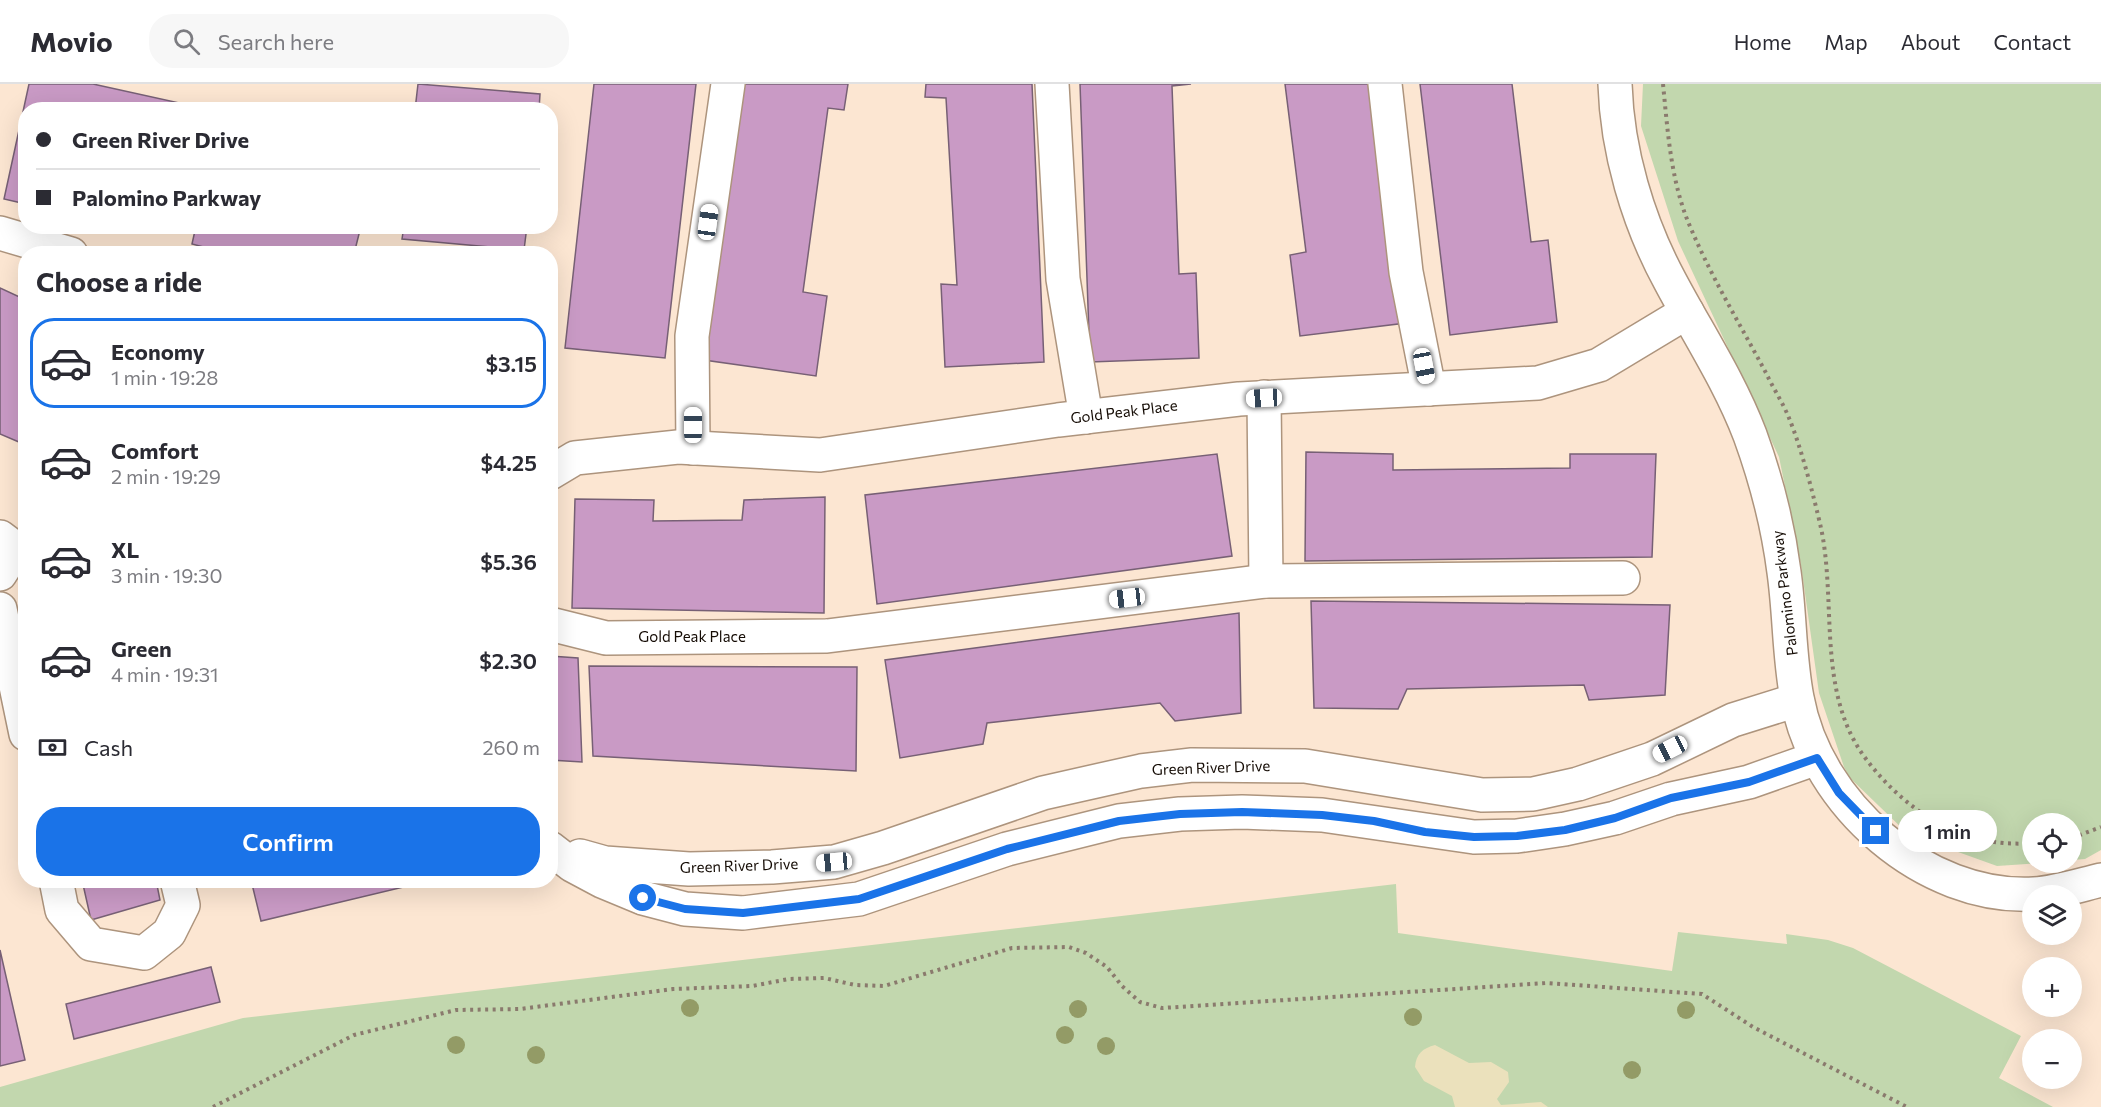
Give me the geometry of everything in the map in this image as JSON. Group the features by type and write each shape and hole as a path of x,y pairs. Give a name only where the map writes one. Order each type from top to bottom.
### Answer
{"street":[{"path":"693,448 692,336 728,84"},
{"path":"1052,84 1063,279 1086,417"},
{"path":"1385,84 1406,272 1429,389"},
{"name":"Palomino Parkway","path":"1615,84 1618,126 1638,207 1668,278 1717,364 1743,417 1762,469 1775,519 1784,572 1797,700 1817,758 1839,793 1862,819 1890,844 1922,866 1960,883 1999,892 2035,894 2101,880"},
{"path":"0,233 44,246"},
{"name":"Gold Peak Place","path":"558,468 574,458 693,448 820,455 1086,417 1264,398 1538,383 1599,365 1688,312"},
{"path":"1264,398 1266,581"},
{"name":"Gold Peak Place","path":"558,626 606,638 827,636 1266,581 1623,578"},
{"path":"0,609 18,696"},
{"name":"Green River Drive","path":"558,850 605,863 644,867 772,867 834,862 883,848 1044,793 1141,771 1192,765 1305,766 1482,795 1533,794 1578,784 1652,759 1733,720 1797,700"},
{"name":"Green River Drive","path":"558,853 592,876 643,898 685,909 743,913 859,899 1007,849 1119,821 1180,814 1242,812 1322,815 1474,837 1517,836 1565,830 1615,818 1671,798 1749,782 1817,758"},
{"path":"58,888 62,910 91,944 144,953 169,933 183,905 179,888"}],"path":[{"path":"2082,834 2101,827"},
{"path":"213,1107 354,1035 456,1010 520,1009 673,989 752,986 789,979 824,978 855,985 884,986 1012,948 1069,947 1086,953 1107,967 1122,986 1140,1002 1162,1008 1547,983 1702,994 1753,1027 1907,1107"}],"green space":[{"path":"1643,84 2101,84 2101,850 2082,859 2082,813 2022,813 2022,864 1997,866 1908,834 1850,778 1844,767 1819,693 1801,565 1779,457 1678,241 1641,126"},
{"path":"1396,884 1398,933 1672,971 1678,932 1787,944 1786,934 1828,940 1853,948 2021,1036 1999,1078 2053,1107 0,1107 0,1087 243,1018"}],"sand":[{"path":"1435,1045 1469,1063 1491,1062 1508,1072 1509,1082 1497,1099 1501,1105 1541,1102 1548,1107 1455,1107 1452,1096 1424,1081 1415,1067 1421,1052"}],"building":[{"path":"29,84 93,84 175,102 25,102"},
{"path":"418,84 540,94 540,102 416,102"},
{"path":"594,84 696,84 665,358 565,348"},
{"path":"743,84 848,84 844,110 828,108 803,292 827,296 816,376 704,360"},
{"path":"926,84 1032,84 1044,362 945,367 941,284 957,285 946,98 925,97"},
{"path":"1080,84 1191,84 1172,86 1179,274 1196,273 1199,358 1090,362"},
{"path":"1285,84 1377,84 1406,323 1300,336 1290,255 1306,252"},
{"path":"1420,84 1512,84 1531,242 1548,240 1557,322 1450,335"},
{"path":"18,135 18,202 4,199"},
{"path":"194,234 359,234 356,246 200,246 192,244"},
{"path":"403,234 526,234 524,246 480,246 402,239"},
{"path":"0,288 18,296 18,442 0,434"},
{"path":"1306,452 1393,454 1393,470 1570,468 1570,454 1656,454 1652,557 1305,561"},
{"path":"1217,454 1232,556 877,604 865,495"},
{"path":"825,497 824,613 572,608 575,499 654,500 653,521 742,520 744,500"},
{"path":"1311,601 1670,605 1665,695 1589,700 1584,685 1407,689 1398,709 1314,708"},
{"path":"1239,613 1241,713 1175,721 1160,703 987,723 983,744 900,758 885,660"},
{"path":"558,657 578,658 582,762 558,760"},
{"path":"589,666 857,667 856,771 593,756"},
{"path":"84,888 158,888 160,900 91,920"},
{"path":"253,888 399,888 261,921"},
{"path":"0,950 25,1060 0,1066"},
{"path":"211,967 220,1002 74,1039 66,1004"}],"route":[{"path":"643,898 685,909 743,913 810,907 859,899 921,880 1007,849 1066,834 1119,821 1180,814 1242,812 1322,815 1374,821 1425,832 1474,837 1517,836 1565,830 1615,818 1671,798 1749,782 1817,758 1839,793 1876,831"}]}
